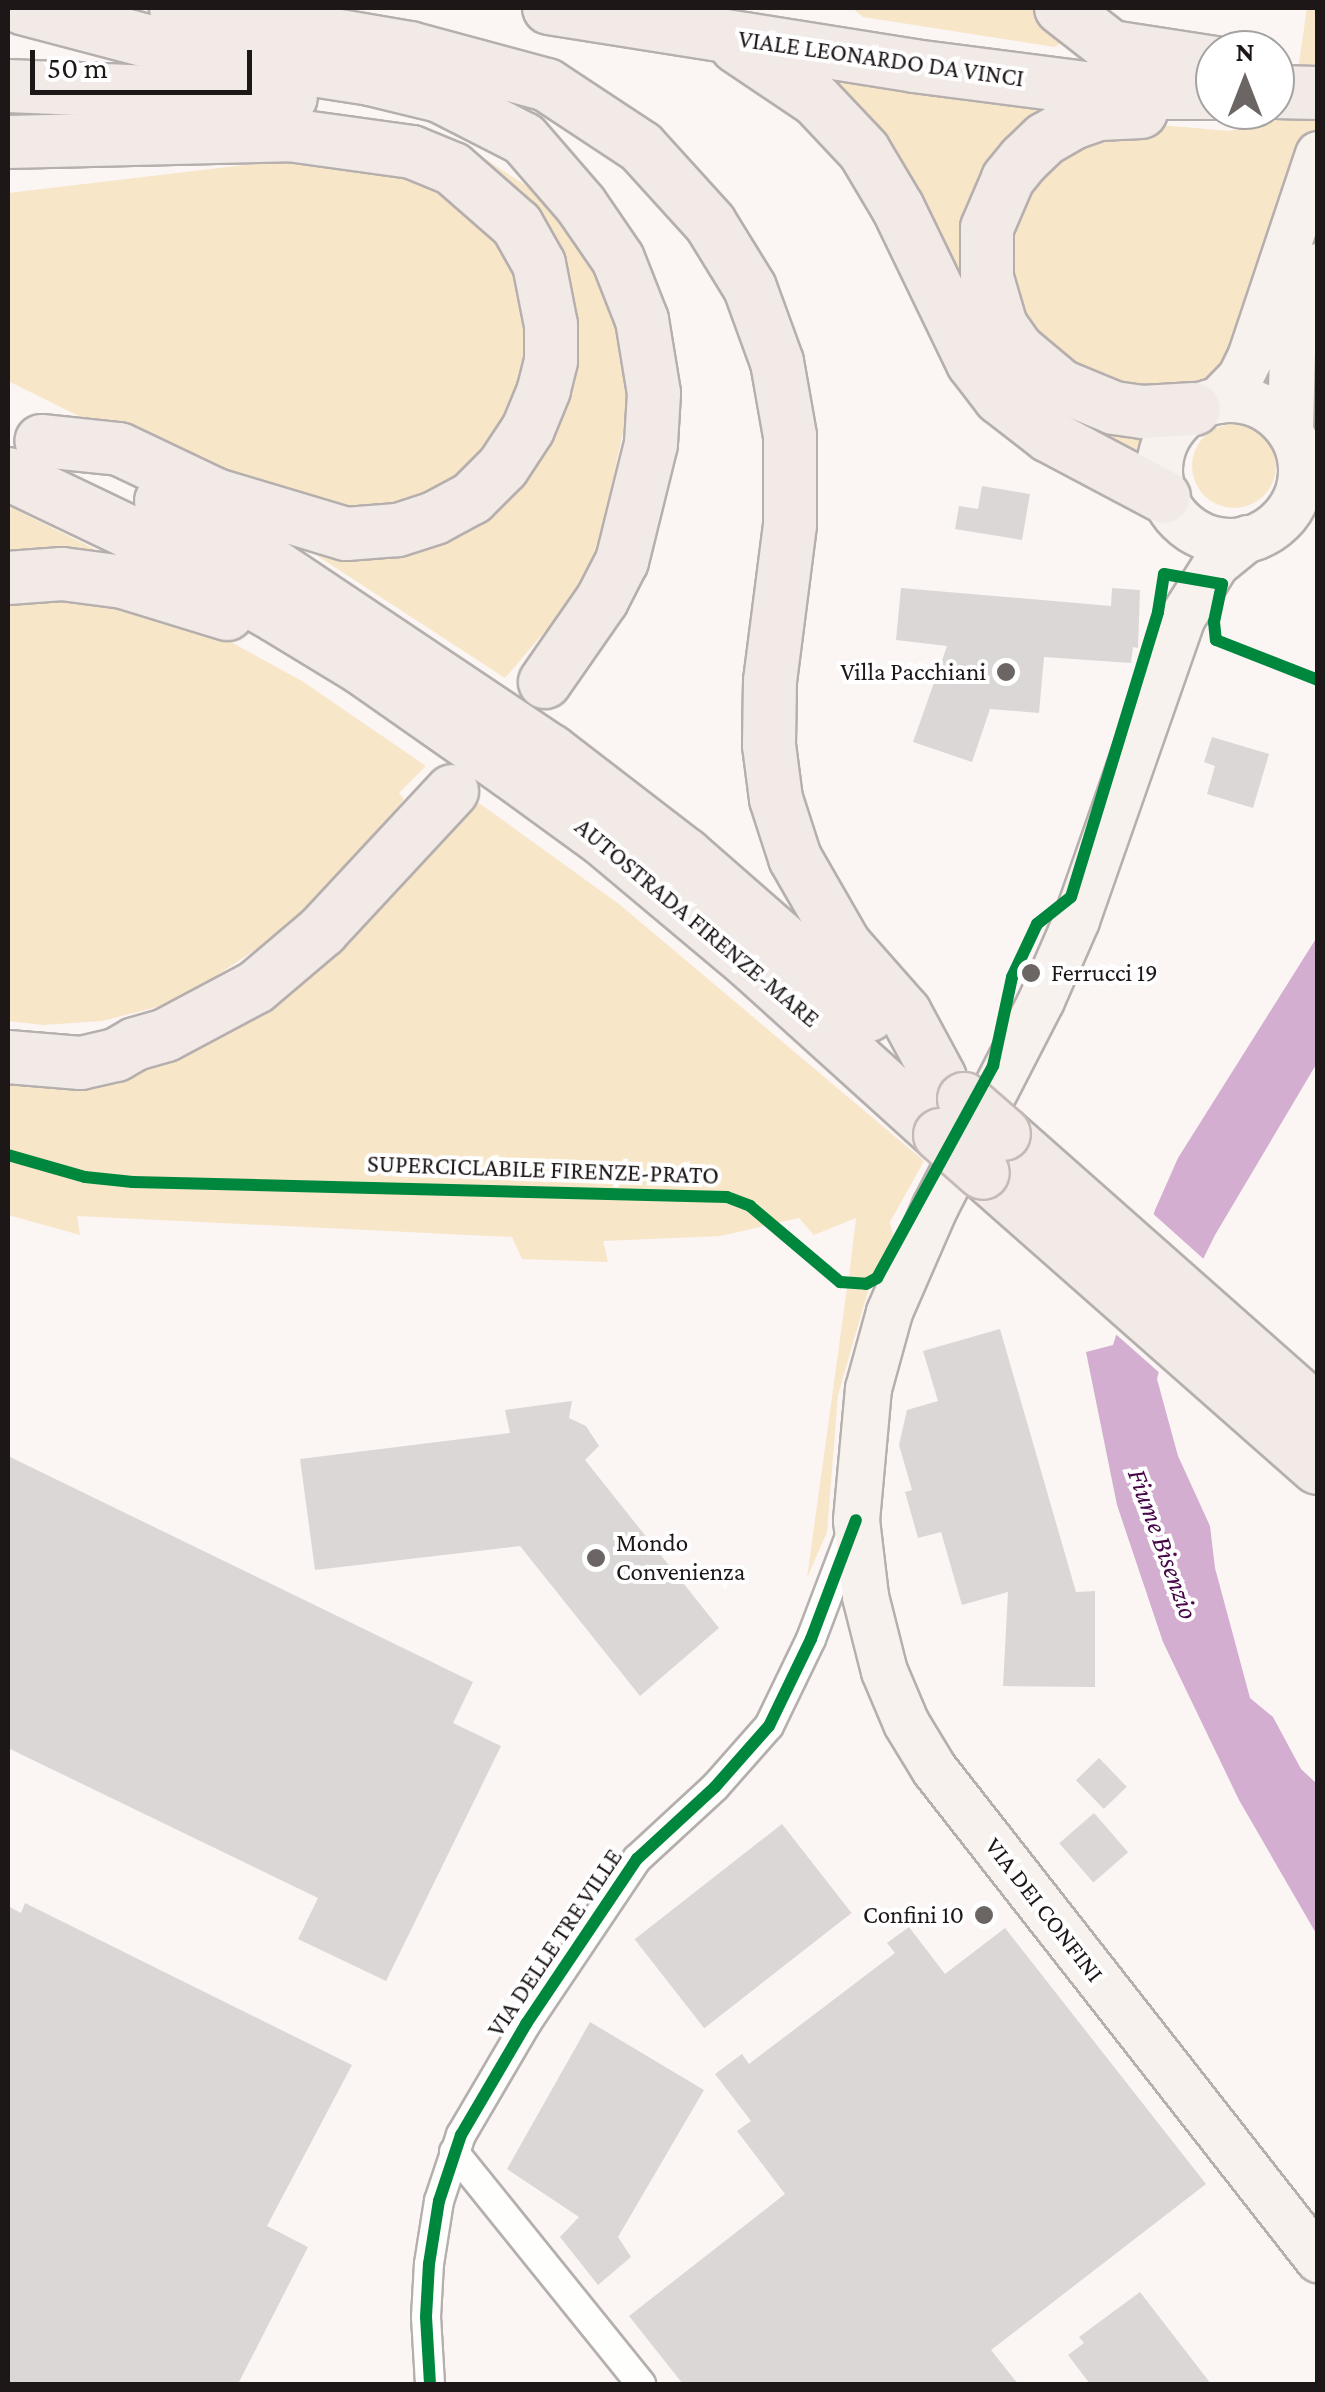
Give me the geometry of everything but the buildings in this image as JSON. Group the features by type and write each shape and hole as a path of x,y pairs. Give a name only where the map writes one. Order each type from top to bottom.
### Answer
{"highway":[{"path":"22,8 177,48 370,79 440,96 524,139 581,205 618,260 642,320 650,355 653,419 646,476 622,561 602,600 545,682"},
{"path":"176,8 410,48 547,85 641,147 710,223 750,288 778,362 790,436 790,525 770,681 769,745 776,799 795,858 844,946 905,1013 948,1104"},
{"name":"VIALE LEONARDO DA VINCI","path":"549,8 725,21 1195,82"},
{"path":"1061,8 1111,47 1195,60"},
{"path":"725,21 816,100 864,151 898,208 974,362 1000,398 1049,436 1172,508"},
{"name":"VIALE LEONARDO DA VINCI","path":"725,21 1124,93 1195,93"},
{"path":"8,86 305,99 434,120 510,158 581,205"},
{"path":"1195,114 1121,112 1073,123 1024,159 1008,178 988,228 987,278 1002,326 1041,373 1088,400 1114,408 1143,412 1206,404"},
{"path":"8,142 289,135 412,152 452,169 517,225 539,264 551,326 551,361 544,390 528,428 503,467 472,498 435,518 397,530 346,534 311,525 216,495 119,450 19,447"},
{"name":"AUTOSTRADA FIRENZE-MARE","path":"19,447 127,531 363,669 600,838 751,964 948,1104"},
{"name":"AUTOSTRADA FIRENZE-MARE","path":"19,447 270,562 551,750 686,855 948,1104 994,1154 1192,1328 1318,1468"},
{"path":"8,578 62,574 149,589 228,614 363,669"},
{"path":"8,1057 81,1062 116,1055 134,1044 166,1035 256,987 322,930 452,791"},
{"path":"8,1034 134,1044"},
{"name":"AUTOSTRADA FIRENZE-MARE","path":"1192,1328 1318,1412"}],"main road":[{"path":"1182,616 1187,558 1160,468 1166,438 1240,376 1251,354 1318,154"},
{"path":"1290,432 1292,348 1318,266"},
{"path":"1182,616 1216,563 1247,538 1282,518 1296,498 1301,476 1300,454 1290,432 1259,405 1206,404"},
{"path":"1172,508 1198,533 1220,540 1247,538"},
{"name":"VIA DEI CONFINI","path":"1182,616 1101,857 1069,936 889,1312 868,1388 856,1520 865,1596 884,1671 906,1723 934,1769 1318,2259"}],"street":[{"name":"VIA DELLE TRE VILLE","path":"430,2384 426,2317 438,2200 454,2152 478,2102 637,1859 716,1787 768,1726 811,1639 856,1520"},
{"path":"454,2152 641,2384"}],"shaded area":[{"path":"852,8 1036,8 1063,41 1055,47 863,17"},
{"path":"1307,8 1317,8 1317,127 1274,264 1226,376 1173,397 1051,365 1002,276 1027,176 1125,122 1195,130 1295,130 1295,90"},
{"path":"810,61 1053,96 975,292 1148,423 1141,475 1049,424"},
{"path":"385,120 464,145 528,187 573,233 598,277 619,331 627,413 599,546 564,609 505,678 296,542 455,523 563,304 383,130"},
{"path":"344,158 410,166 521,259 532,380 465,483 361,518 123,438 8,381 8,193 253,164"},
{"path":"1234,424 1257,431 1269,443 1276,466 1269,489 1257,501 1234,508 1211,501 1199,489 1192,466 1199,443 1211,431"},
{"path":"8,506 117,560 8,564"},
{"path":"40,589 200,625 302,681 426,766 399,793 404,799 376,835 282,932 192,992 161,1006 102,1021 43,1025 8,1021 8,593"},
{"path":"479,803 619,904 924,1161 890,1222 893,1235 875,1276 856,1281 849,1277 856,1218 814,1235 799,1218 721,1236 603,1241 608,1262 522,1259 512,1237 77,1216 80,1235 8,1215 8,1072 105,1074"},
{"path":"870,1284 838,1395 827,1532 807,1578 847,1288"}],"water":[{"name":"Fiume Bisenzio","path":"1317,937 1317,1063 1215,1235 1171,1324 1157,1379 1178,1456 1210,1526 1215,1568 1250,1698 1273,1717 1301,1769 1317,1784 1317,1935 1239,1800 1163,1642 1117,1505 1086,1352 1113,1345 1155,1210 1178,1158"}],"pier":[{"path":"1150,1211 1207,1262 1175,1325 1162,1375 1111,1330"}],"cycle path":[{"name":"SUPERCICLABILE FIRENZE-PRATO","path":"8,1155 85,1177 133,1182 727,1197 750,1206 840,1282 866,1284 877,1278 993,1066 1012,977 1037,924 1071,897 1158,612 1164,574 1222,584 1214,622 1216,640 1318,680"},
{"path":"430,2384 426,2317 429,2264 439,2201 461,2135 526,2024 637,1859 715,1787 769,1726 811,1639 856,1520"}],"place":[{"name":"Villa Pacchiani","path":"1006,672"},
{"name":"Ferrucci 19","path":"1031,973"},
{"name":"Mondo Convenienza","path":"596,1558"},
{"name":"Confini 10","path":"984,1915"}]}
